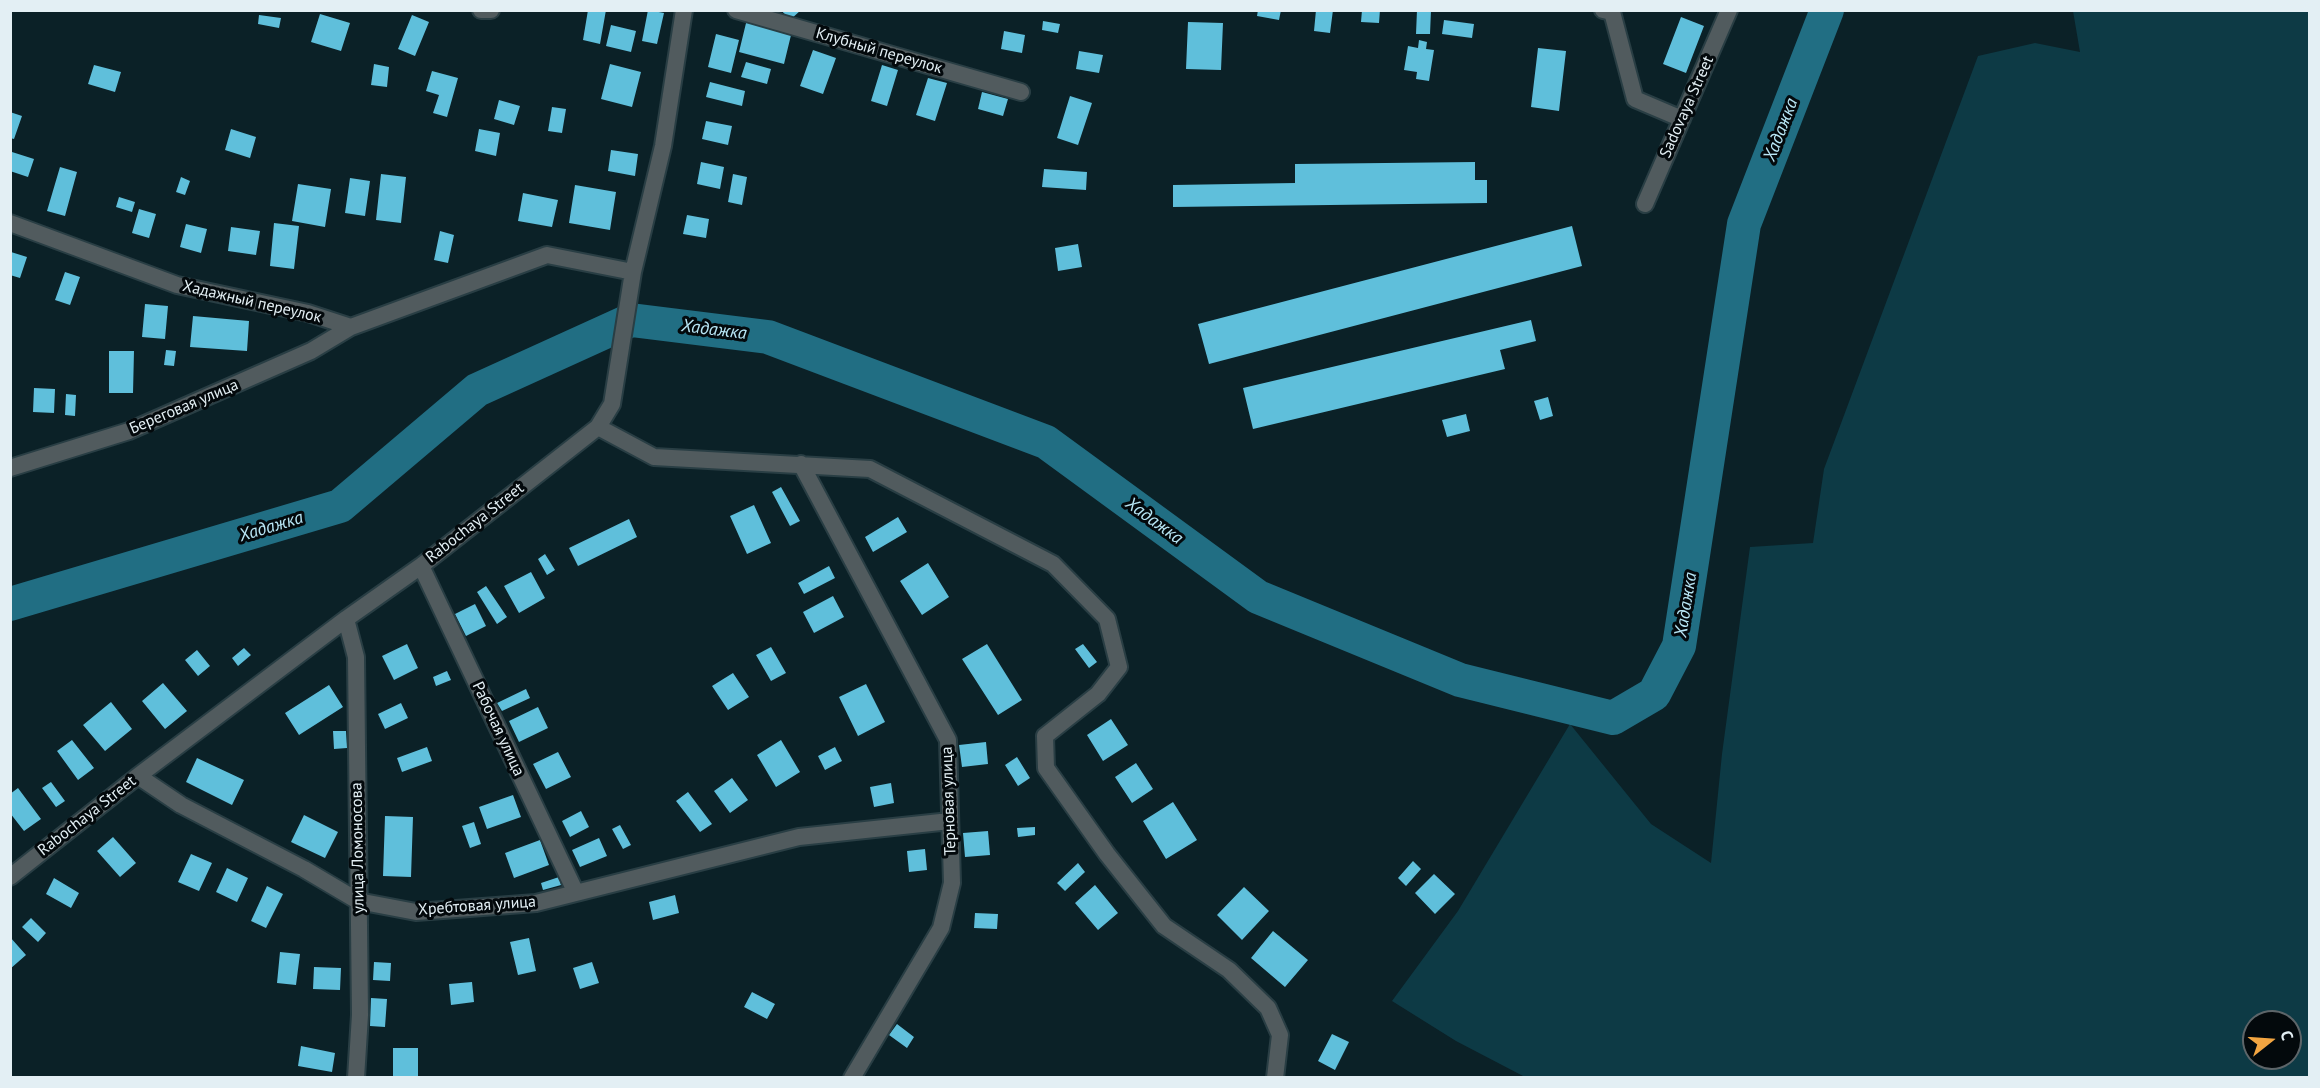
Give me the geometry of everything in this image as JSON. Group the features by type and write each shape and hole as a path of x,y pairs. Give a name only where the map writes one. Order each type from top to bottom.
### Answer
{"street":[{"path":"481,10 484,12 491,10"},
{"name":"Rabochaya Street","path":"10,877 138,776 421,566 598,427 612,404 619,372 633,272 663,146 684,10"},
{"name":"Клубный переулок","path":"736,10 1021,92"},
{"path":"1604,10 1612,12 1635,99 1682,119"},
{"name":"Sadovaya Street","path":"1645,204 1729,10"},
{"name":"Хадажный переулок","path":"10,223 177,285 308,313 351,327"},
{"path":"351,327 547,255 633,272"},
{"name":"Береговая улица","path":"10,468 129,431 311,351 351,327"},
{"path":"598,427 654,457 870,469 1053,564 1107,619 1119,667 1098,694 1045,736 1046,768 1107,854 1164,926 1229,970 1268,1008 1280,1035 1275,1077"},
{"name":"Терновая улица","path":"801,464 948,740 952,883 941,928 852,1077"},
{"name":"Рабочая улица","path":"421,566 576,893"},
{"name":"улица Ломоносова","path":"346,620 356,657 360,1015 356,1077"},
{"name":"Хребтовая улица","path":"138,776 181,804 304,868 358,901 416,912 536,903 799,837 950,821"}],"shaded area":[{"path":"2073,11 2309,11 2309,1077 1525,1077 1456,1041 1392,1001 1458,911 1570,724 1651,824 1711,863 1722,754 1750,547 1813,543 1824,469 1978,56 2035,43 2080,52"}],"building":[{"path":"588,10 606,10 600,44 583,40"},
{"path":"648,10 664,13 657,44 642,41"},
{"path":"781,10 801,10 790,20"},
{"path":"1258,10 1281,10 1279,20 1257,16"},
{"path":"1316,10 1333,10 1330,33 1314,31"},
{"path":"1362,10 1380,10 1379,23 1361,22"},
{"path":"1417,10 1431,10 1430,34 1416,34"},
{"path":"320,14 350,23 341,51 311,42"},
{"path":"259,15 281,18 279,28 258,24"},
{"path":"412,15 429,22 415,56 398,49"},
{"path":"1681,17 1704,26 1686,73 1663,64"},
{"path":"747,19 792,31 784,64 739,52"},
{"path":"1444,20 1474,24 1472,38 1442,34"},
{"path":"1043,21 1060,24 1058,33 1042,30"},
{"path":"1188,22 1223,23 1221,70 1186,69"},
{"path":"611,25 636,31 631,52 606,46"},
{"path":"1004,31 1025,35 1022,53 1001,49"},
{"path":"716,34 739,40 731,73 708,67"},
{"path":"1419,40 1427,42 1426,49 1434,50 1429,81 1416,79 1417,72 1404,70 1408,46 1418,48"},
{"path":"1538,48 1566,51 1559,111 1531,107"},
{"path":"813,50 836,58 823,94 800,86"},
{"path":"1079,51 1103,55 1099,73 1076,69"},
{"path":"746,62 771,69 767,84 741,77"},
{"path":"374,64 389,67 387,87 371,85"},
{"path":"610,64 641,72 632,107 601,99"},
{"path":"94,65 121,72 115,92 88,84"},
{"path":"882,65 898,70 887,106 871,101"},
{"path":"432,71 458,78 447,117 433,113 439,95 426,91"},
{"path":"928,78 947,83 935,121 916,115"},
{"path":"710,82 745,91 742,106 706,97"},
{"path":"982,92 1008,99 1003,116 978,109"},
{"path":"1070,96 1092,103 1078,145 1057,138"},
{"path":"499,100 520,106 514,125 494,119"},
{"path":"552,107 566,109 562,133 548,131"},
{"path":"10,112 22,116 14,139 10,138"},
{"path":"706,121 732,126 728,145 702,139"},
{"path":"231,129 256,137 250,158 225,150"},
{"path":"479,129 500,133 496,156 475,151"},
{"path":"611,150 638,154 635,176 608,171"},
{"path":"12,152 34,159 28,177 10,171"},
{"path":"701,162 724,167 720,189 697,184"},
{"path":"1475,162 1475,180 1487,180 1487,203 1173,207 1173,185 1295,183 1295,164"},
{"path":"60,167 77,172 65,216 47,211"},
{"path":"1044,169 1087,172 1086,190 1042,187"},
{"path":"381,174 406,177 401,223 376,220"},
{"path":"733,174 747,177 742,205 728,202"},
{"path":"181,177 190,181 185,195 176,192"},
{"path":"350,178 370,181 365,216 345,213"},
{"path":"298,184 331,189 325,227 292,221"},
{"path":"575,185 616,192 610,230 569,223"},
{"path":"523,193 558,200 552,227 518,221"},
{"path":"119,197 135,202 132,212 116,207"},
{"path":"139,209 156,214 149,238 132,233"},
{"path":"687,215 709,219 706,238 683,234"},
{"path":"274,223 299,226 294,269 270,266"},
{"path":"186,224 207,229 201,253 180,247"},
{"path":"1572,226 1582,266 1209,364 1198,324"},
{"path":"231,227 260,231 256,255 228,251"},
{"path":"440,231 454,235 448,263 434,260"},
{"path":"1078,244 1082,267 1058,271 1055,248"},
{"path":"11,252 27,257 20,278 10,275"},
{"path":"65,272 80,277 70,305 55,300"},
{"path":"145,304 168,306 165,339 142,337"},
{"path":"193,316 249,321 247,351 190,347"},
{"path":"1531,320 1536,341 1500,350 1505,369 1253,429 1243,388"},
{"path":"166,350 176,351 174,366 164,365"},
{"path":"109,351 134,351 133,393 109,393"},
{"path":"34,388 55,389 54,413 33,412"},
{"path":"66,394 76,395 75,416 65,415"},
{"path":"1548,397 1553,416 1540,420 1534,401"},
{"path":"1466,414 1470,431 1447,437 1442,420"},
{"path":"781,487 800,521 790,526 772,492"},
{"path":"754,505 771,543 747,554 730,516"},
{"path":"898,517 907,532 873,552 865,537"},
{"path":"629,519 637,537 578,566 569,548"},
{"path":"545,554 555,570 547,575 538,559"},
{"path":"928,563 949,597 922,615 900,581"},
{"path":"829,566 835,578 804,594 798,583"},
{"path":"531,572 545,598 519,613 504,586"},
{"path":"486,586 507,617 497,624 477,592"},
{"path":"833,596 844,617 814,633 803,612"},
{"path":"475,604 486,626 466,636 455,614"},
{"path":"407,644 418,668 394,680 382,656"},
{"path":"987,644 1022,700 998,715 962,659"},
{"path":"1083,644 1097,662 1089,668 1075,649"},
{"path":"771,647 786,673 771,681 756,655"},
{"path":"244,648 251,655 238,666 232,658"},
{"path":"197,650 210,666 198,676 185,660"},
{"path":"447,671 451,680 436,686 433,677"},
{"path":"733,673 749,697 728,710 712,686"},
{"path":"163,683 187,711 165,729 142,701"},
{"path":"866,684 885,722 858,736 839,697"},
{"path":"329,685 343,707 299,735 285,713"},
{"path":"526,689 530,698 502,711 497,703"},
{"path":"111,702 132,729 105,751 83,725"},
{"path":"401,703 408,718 385,729 378,714"},
{"path":"538,707 548,728 519,742 509,721"},
{"path":"1111,719 1128,745 1103,761 1087,735"},
{"path":"333,731 346,731 347,748 334,749"},
{"path":"72,740 94,768 78,780 57,751"},
{"path":"781,740 800,772 776,787 757,755"},
{"path":"986,742 988,764 962,767 959,745"},
{"path":"427,747 432,761 402,772 397,758"},
{"path":"835,747 842,761 825,770 818,756"},
{"path":"558,752 571,777 546,789 533,764"},
{"path":"1017,757 1030,778 1018,786 1005,765"},
{"path":"197,758 244,780 232,805 186,782"},
{"path":"1136,763 1153,789 1132,803 1115,777"},
{"path":"732,778 748,800 730,813 714,791"},
{"path":"51,782 65,801 56,807 42,788"},
{"path":"891,783 894,803 874,807 870,787"},
{"path":"18,788 41,819 24,831 10,813 10,794"},
{"path":"688,792 712,824 700,832 676,801"},
{"path":"513,795 521,817 487,829 479,807"},
{"path":"1173,802 1197,840 1166,859 1143,821"},
{"path":"581,811 589,827 570,837 562,821"},
{"path":"304,815 338,832 325,858 291,842"},
{"path":"385,816 413,817 411,877 383,876"},
{"path":"474,822 481,844 470,848 462,826"},
{"path":"620,825 631,845 623,849 612,829"},
{"path":"1035,827 1035,835 1018,837 1017,828"},
{"path":"988,831 990,855 965,857 963,833"},
{"path":"113,837 136,863 120,877 97,851"},
{"path":"599,838 607,856 580,867 572,850"},
{"path":"540,840 549,865 514,878 505,853"},
{"path":"925,849 927,870 909,872 907,851"},
{"path":"191,854 212,863 199,891 178,882"},
{"path":"1413,861 1421,869 1406,886 1398,878"},
{"path":"1078,863 1085,872 1065,891 1057,883"},
{"path":"227,868 248,878 237,902 216,892"},
{"path":"1434,874 1455,894 1435,914 1415,893"},
{"path":"559,877 561,885 543,890 541,883"},
{"path":"54,878 79,893 71,908 46,894"},
{"path":"1095,885 1118,913 1098,930 1075,903"},
{"path":"267,886 283,894 266,928 251,921"},
{"path":"1244,887 1269,911 1242,940 1217,915"},
{"path":"675,895 679,913 653,920 649,902"},
{"path":"975,913 998,914 997,929 974,928"},
{"path":"31,918 46,933 38,942 22,927"},
{"path":"1273,931 1308,960 1285,987 1251,958"},
{"path":"10,937 26,955 10,969"},
{"path":"529,938 536,971 518,975 510,942"},
{"path":"280,952 300,954 296,985 277,983"},
{"path":"374,962 391,963 390,981 373,980"},
{"path":"592,962 599,983 580,989 573,968"},
{"path":"314,967 341,968 340,990 313,989"},
{"path":"472,982 474,1002 451,1005 449,984"},
{"path":"752,992 775,1004 767,1019 744,1007"},
{"path":"371,998 387,999 385,1027 370,1026"},
{"path":"897,1024 914,1037 907,1048 889,1035"},
{"path":"1332,1034 1349,1042 1335,1070 1318,1061"},
{"path":"301,1046 335,1053 332,1072 298,1066"},
{"path":"393,1048 418,1048 418,1078 393,1078"}],"waterway":[{"name":"Хадажка","path":"10,604 340,506 477,390 631,320 768,337 1046,442 1258,597 1460,680 1613,718 1654,694 1679,646 1744,224 1827,10"}]}
